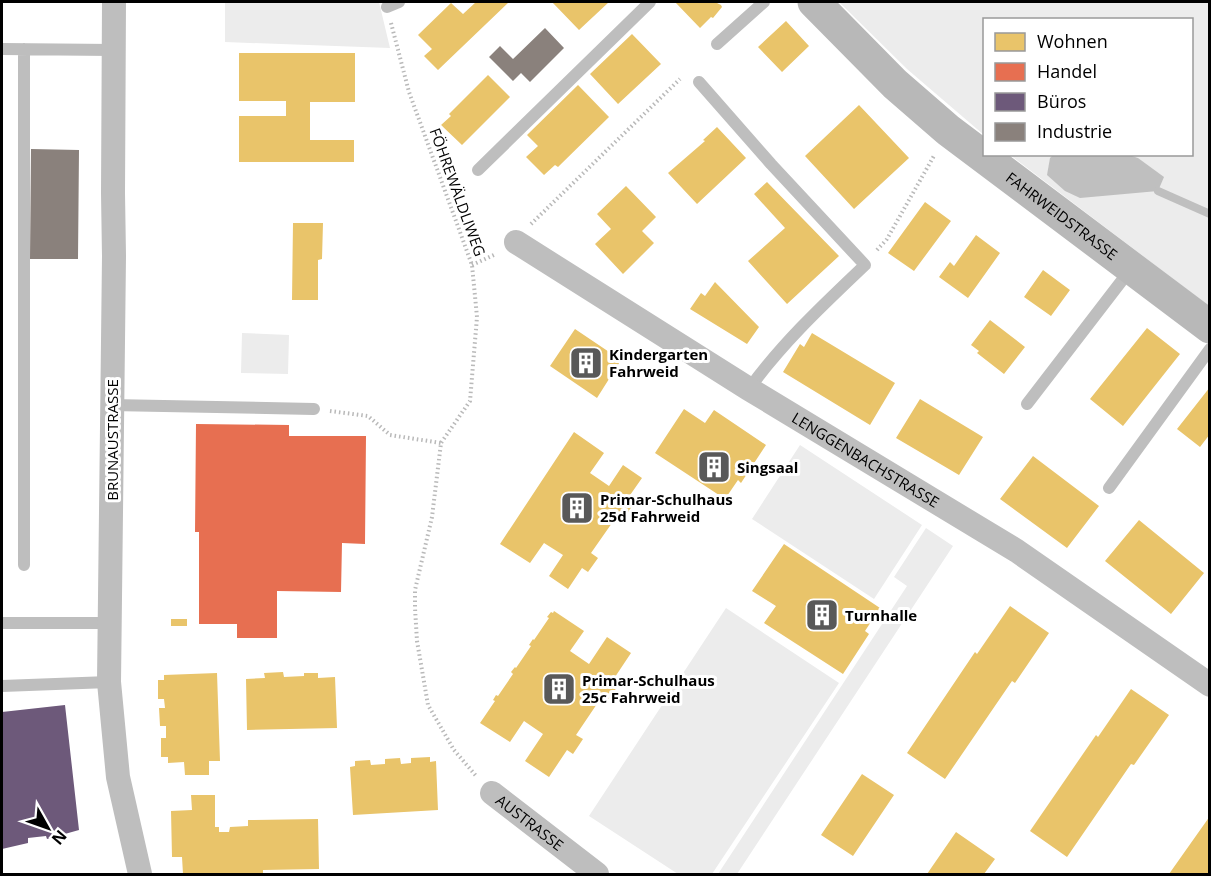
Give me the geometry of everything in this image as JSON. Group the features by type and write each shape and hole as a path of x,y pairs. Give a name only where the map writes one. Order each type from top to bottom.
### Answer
{"street":[{"name":"BRUNAUSTRASSE","path":"114,2 114,256 109,682 118,777 140,874"},
{"name":"FAHRWEIDSTRASSE","path":"814,2 895,84 948,130 1209,327"},
{"name":"LENGGENBACHSTRASSE","path":"516,242 749,389 1017,551 1209,685"},
{"name":"AUSTRASSE","path":"492,793 597,874"}],"lane":[{"path":"478,170 650,2"},
{"path":"717,44 764,2"},
{"path":"2,49 114,50"},
{"path":"24,50 24,565"},
{"path":"699,82 865,265 811,317 749,389"},
{"path":"1027,404 1130,269"},
{"path":"1109,488 1209,349"},
{"path":"111,405 314,409"},
{"path":"2,623 110,623"},
{"path":"2,686 109,682"}],"path":[{"name":"FÖHREWÄLDLIWEG","path":"393,4 409,92 472,265 477,317 470,401 441,443 432,517 415,590 418,651 428,705 454,750 492,793"},
{"path":"516,242 540,214 684,76"},
{"path":"865,265 886,239 948,130"},
{"path":"314,409 368,416 390,435 441,443"}],"shaded area":[{"path":"225,2 379,2 390,48 225,42"},
{"path":"839,2 1209,2 1209,306 1011,156 1193,156 1193,18 983,18 983,134 907,69"},
{"path":"1052,156 1132,156 1164,177 1158,191 1080,198 1065,191 1047,175"},
{"path":"242,333 289,335 288,374 241,373"},
{"path":"800,445 922,525 874,599 752,519"},
{"path":"926,528 953,546 737,874 718,874 907,586 894,577"},
{"path":"726,608 839,683 712,874 678,874 589,816"}],"building: Wohnen":[{"path":"476,2 509,2 438,70 424,56 432,49 418,35 451,3 463,14"},
{"path":"552,2 609,2 579,30"},
{"path":"675,2 715,2 722,7 700,28"},
{"path":"786,21 809,46 782,72 758,47"},
{"path":"632,34 661,64 618,104 590,74"},
{"path":"239,53 355,53 355,102 310,102 310,140 354,140 354,162 239,162 239,116 286,116 286,101 239,101"},
{"path":"488,75 510,97 462,145 441,125"},
{"path":"578,85 609,117 558,167 555,165 544,175 526,157 538,146 527,135"},
{"path":"859,105 909,158 854,209 805,156"},
{"path":"717,127 746,158 697,204 668,173 705,141 703,140"},
{"path":"767,182 839,256 787,304 748,261 785,228 754,194"},
{"path":"626,186 656,217 642,231 654,243 623,274 595,244 611,229 597,214"},
{"path":"925,202 951,221 914,271 888,253"},
{"path":"293,223 323,223 322,259 318,260 318,300 292,300"},
{"path":"976,235 1000,253 968,298 939,277 950,262 954,266"},
{"path":"1043,270 1070,290 1051,316 1024,297"},
{"path":"715,282 759,327 747,344 690,309 701,293 705,296"},
{"path":"990,320 1025,347 1004,374 977,353 979,351 971,345"},
{"path":"1147,328 1180,354 1123,426 1090,399"},
{"name":"Kindergarten Fahrweid","path":"575,329 621,360 597,398 550,366"},
{"path":"812,333 895,383 870,425 783,372 800,344 804,347"},
{"path":"1210,387 1210,434 1200,447 1177,429"},
{"path":"920,399 983,437 959,475 896,438"},
{"name":"Singsaal","path":"684,409 705,423 714,410 766,445 741,483 738,480 725,499 655,453"},
{"name":"Primar-Schulhaus 25d Fahrweid","path":"574,432 604,453 590,473 609,486 623,465 642,478 628,498 634,503 625,517 619,513 591,553 598,558 588,572 582,568 568,589 549,576 563,555 544,543 530,563 500,544"},
{"path":"1033,456 1099,506 1067,548 1000,499"},
{"path":"1139,520 1204,573 1171,614 1105,561"},
{"name":"Turnhalle","path":"784,544 880,608 865,631 869,634 843,674 764,623 776,606 752,591"},
{"path":"1010,606 1049,633 1015,683 1012,681 945,779 907,753 975,652 977,654"},
{"name":"Primar-Schulhaus 25c Fahrweid","path":"554,611 584,631 570,651 589,664 607,637 631,653 613,680 619,684 609,699 603,695 576,735 583,739 573,754 567,750 549,777 525,761 543,734 524,721 510,742 480,723 495,701 493,700 496,695 498,696 513,674 511,672 549,618 547,617"},
{"path":"171,619 187,619 187,626 171,626"},
{"path":"283,672 284,677 318,673 318,678 335,677 337,728 247,730 246,679 265,678 264,673"},
{"path":"217,673 220,761 209,761 209,775 185,775 184,762 168,763 168,757 161,757 161,738 166,738 166,726 160,726 159,708 165,708 164,699 158,699 158,680 164,680 164,675"},
{"path":"1131,689 1169,715 1134,765 1131,764 1067,857 1030,831 1096,735 1098,737"},
{"path":"430,757 430,762 436,761 438,810 353,815 350,767 355,766 355,761 370,760 371,765 385,764 385,759 400,758 401,764 411,763 411,758"},
{"path":"862,774 894,795 853,856 821,835"},
{"path":"191,795 215,795 215,827 219,827 219,832 229,832 230,827 248,826 248,820 318,819 319,869 263,870 263,874 183,874 182,857 172,857 171,811 192,810"},
{"path":"1210,816 1210,874 1169,874"},
{"path":"956,832 995,859 984,874 927,874"}],"building: Handel":[{"path":"196,424 289,425 289,436 366,436 365,544 342,543 341,592 277,591 277,638 237,638 237,624 199,624 199,532 195,532"}],"building: Büros":[{"path":"65,705 79,830 47,839 46,836 28,838 28,843 2,849 2,712"}],"building: Industrie":[{"path":"545,28 564,48 530,82 521,73 513,81 489,57 500,46 513,59"},
{"path":"31,149 79,150 78,259 30,259"}],"waterway":[{"path":"1158,191 1210,214"}],"place":[{"name":"Kindergarten Fahrweid","path":"586,363"},
{"name":"Singsaal","path":"714,467"},
{"name":"Primar-Schulhaus 25d Fahrweid","path":"577,508"},
{"name":"Turnhalle","path":"822,615"},
{"name":"Primar-Schulhaus 25c Fahrweid","path":"559,689"}]}
